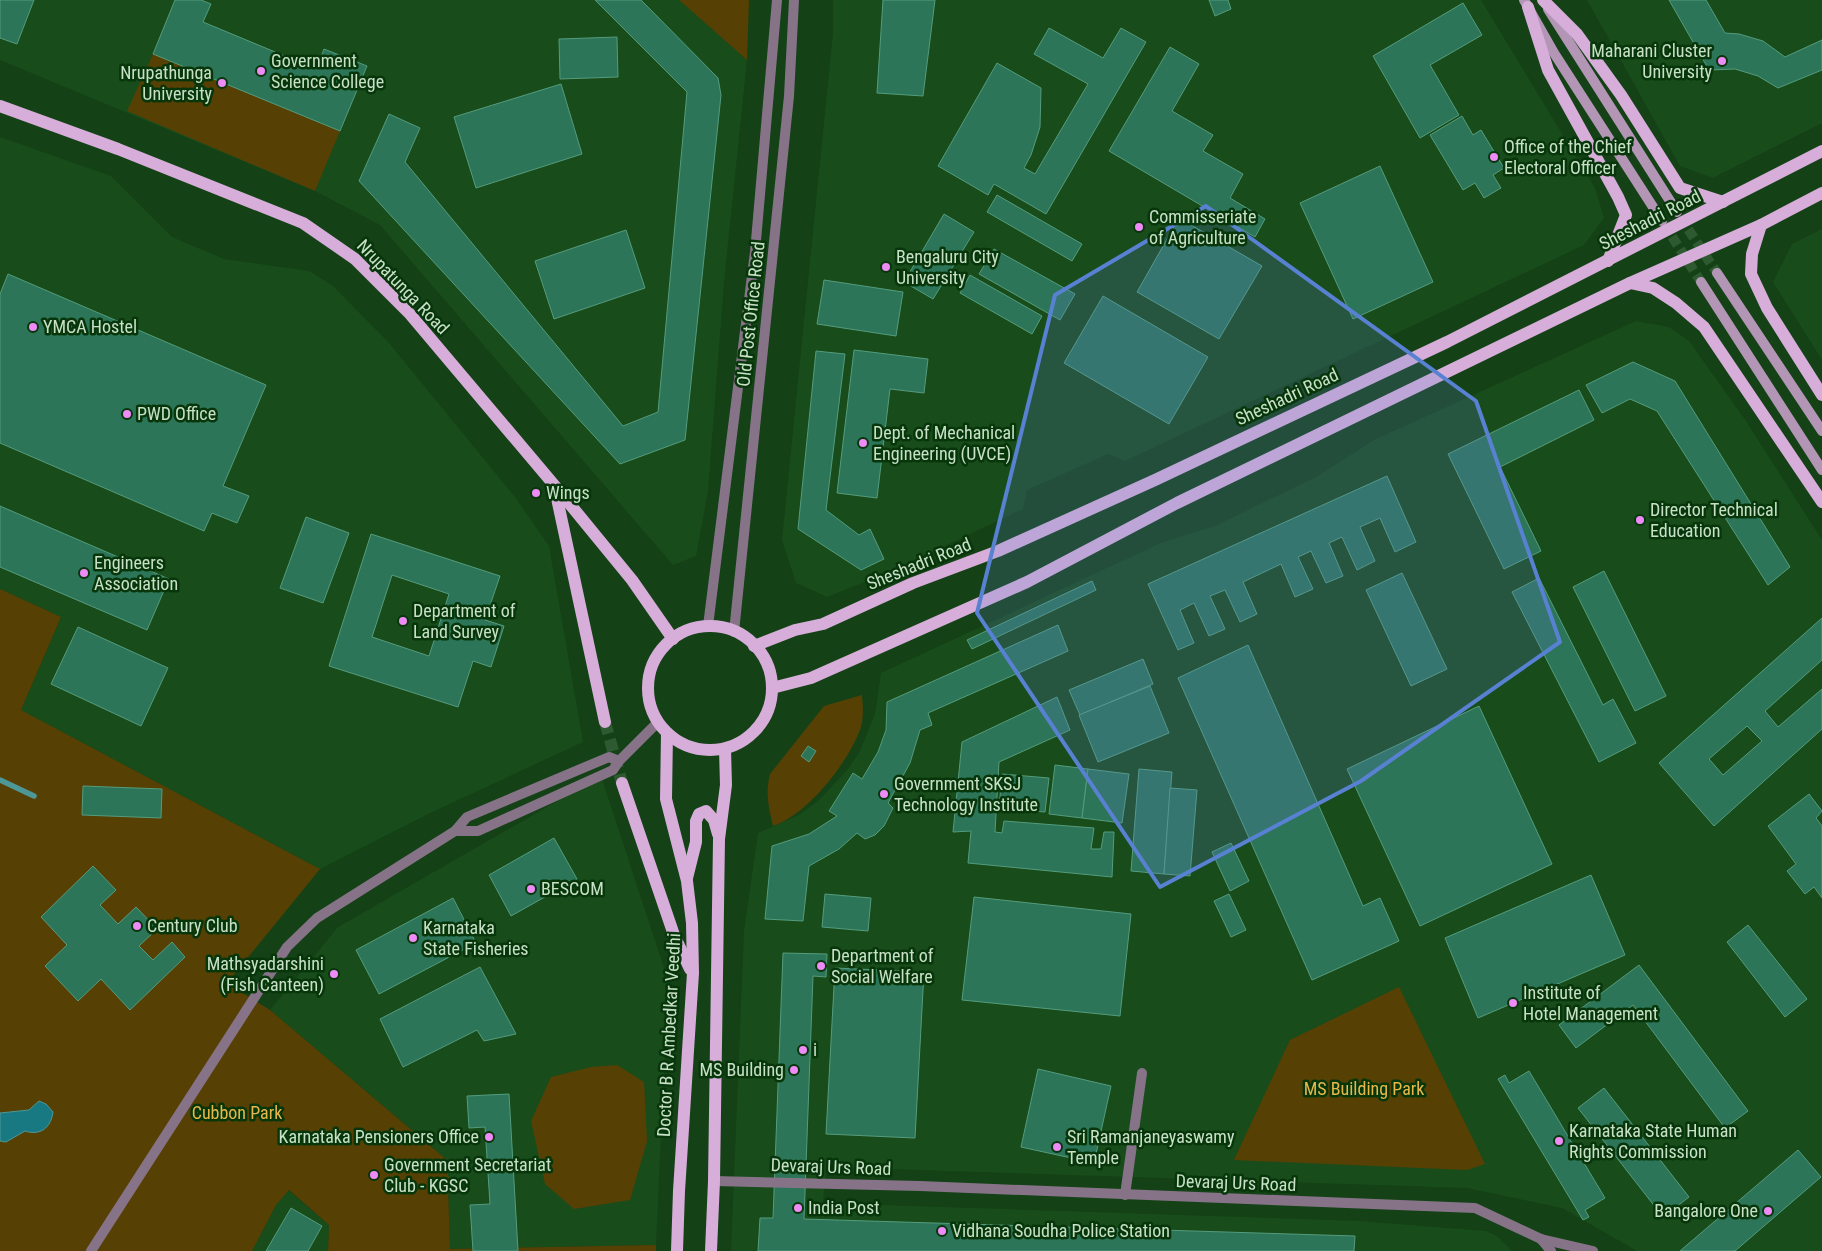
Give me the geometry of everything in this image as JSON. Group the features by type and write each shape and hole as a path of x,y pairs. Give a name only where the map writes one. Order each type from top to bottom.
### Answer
{"main road":[{"path":"1543,0 1577,34 1621,95 1680,188 1723,202"},
{"path":"1543,0 1677,212"},
{"path":"1526,4 1554,53 1662,221"},
{"path":"1526,4 1548,70 1626,215 1608,261"},
{"name":"Nrupatunga Road","path":"0,106 118,149 294,220 326,238 355,260 409,313 555,486 632,580 673,639"},
{"name":"Sheshadri Road","path":"754,646 796,630 823,624 913,583 998,551 1155,480 1438,346 1822,151"},
{"path":"772,688 811,678 1027,582 1165,509 1630,283 1760,225 1822,193"},
{"path":"1760,225 1752,254 1751,274 1766,308 1822,395"},
{"path":"1717,273 1822,431"},
{"path":"1701,282 1822,470"},
{"path":"1630,283 1653,288 1676,303 1704,327 1822,502"},
{"path":"555,486 605,722"},
{"path":"708,626 734,632 746,638 760,652 769,669 772,688 769,708 760,725 744,740 725,749 704,750 695,748 683,744 667,733 653,714 648,693 650,672 660,652 673,639 690,630 708,626"},
{"name":"Doctor B R Ambedkar Veedhi","path":"667,733 666,799 687,881 692,923 692,973 678,1191 677,1251"},
{"path":"711,1251 714,1181 719,838 726,784 725,749"},
{"path":"622,783 674,935 692,973"},
{"path":"687,881 696,842 696,821 699,814 706,811 714,820 719,838"}],"street":[{"name":"Old Post Office Road","path":"708,626 755,252 777,0"},
{"name":"Old Post Office Road","path":"734,632 789,96 794,0"},
{"path":"455,831 478,831 613,770 619,761 658,722"},
{"path":"92,1251 287,948 317,918 455,831 467,817 609,757 619,761"},
{"path":"1125,1194 1142,1074"},
{"name":"Devaraj Urs Road","path":"714,1181 1125,1194 1475,1208 1540,1239 1593,1251"},
{"name":"Devaraj Urs Road","path":"1540,1239 1551,1251"}],"highlighted area":[{"path":"1206,206 1476,401 1560,642 1361,781 1160,887 977,613 1055,295"}],"shaded area":[{"path":"0,0 679,0 747,60 724,282 708,491 696,556 673,565 380,225 315,191 0,60"},
{"path":"833,0 1481,0 1595,188 1604,218 1584,245 1125,461 1108,454 1027,490 1023,509 890,572 827,597 796,583 782,540 833,33"},
{"name":"Maharani Cluster University","path":"1587,0 1822,0 1822,123 1713,178 1680,166"},
{"path":"0,137 111,176 172,237 224,259 309,271 333,286 389,343 515,497 549,546 583,742 428,814 320,869 21,710 61,617 0,589"},
{"path":"1822,229 1822,360 1773,282 1792,244"},
{"path":"1636,321 1669,327 1689,341 1746,421 1822,540 1822,1251 1637,1251 1562,1208 1467,1188 826,1167 823,1203 1360,1221 1486,1231 1497,1236 1512,1251 731,1251 744,931 758,833 799,815 818,801 847,770 859,753 875,714 881,673 1161,543 1217,525 1316,477 1374,440"},
{"path":"601,776 668,980 656,1245 450,1249 447,1160 270,1010 338,927"},
{"path":"288,1190 329,1225 328,1251 252,1251 276,1205"}],"green space":[{"path":"679,0 749,0 747,60"},
{"path":"153,54 340,131 315,191 127,111"},
{"name":"Cubbon Park","path":"0,589 61,617 21,710 320,869 227,983 270,1010 447,1160 448,1176 453,1181 448,1187 450,1249 656,1245 656,1251 328,1251 329,1225 289,1190 276,1205 252,1251 0,1251"},
{"path":"862,695 863,713 860,730 846,758 812,800 786,820 773,826 768,794 770,774 824,706"},
{"name":"MS Building Park","path":"1399,987 1485,1164 1467,1170 1234,1160 1290,1040"},
{"path":"617,1065 644,1082 647,1141 630,1200 574,1209 545,1184 531,1121 551,1077 591,1067"}],"water":[{"path":"39,1101 46,1104 53,1112 47,1126 40,1131 25,1131 6,1142 0,1141 0,1113 29,1110"}],"building":[{"path":"0,0 34,0 17,44 0,38"},
{"path":"175,0 201,0 211,4 203,22 316,69 324,49 367,66 340,131 153,54"},
{"path":"595,0 641,0 718,78 721,95 685,440 620,464 359,181 389,114 420,128 405,162 623,426 658,412 687,92"},
{"path":"883,0 935,0 923,96 877,93"},
{"path":"1209,0 1228,0 1231,9 1215,16"},
{"path":"1669,0 1706,0 1725,33 1739,34 1763,41 1785,57 1822,40 1822,70 1778,88 1758,76 1735,69 1709,70"},
{"path":"1463,3 1482,35 1430,65 1459,115 1420,138 1373,56"},
{"path":"1049,28 1103,58 1121,28 1146,42 1046,214 994,184 988,195 938,166 997,63 1041,88 1040,127 1031,155 1024,168 1035,174 1088,84 1034,54"},
{"path":"617,37 618,77 560,79 559,39"},
{"path":"1170,47 1199,64 1172,111 1213,135 1203,151 1243,174 1230,198 1265,219 1255,237 1109,151"},
{"path":"561,84 582,154 476,188 454,117"},
{"path":"1462,116 1473,135 1481,130 1504,168 1493,175 1501,188 1484,198 1475,183 1463,190 1430,135"},
{"path":"1380,166 1433,282 1353,319 1300,203"},
{"path":"997,195 1082,244 1072,261 987,212"},
{"path":"944,214 974,232 933,299 904,282"},
{"path":"1179,218 1262,266 1219,339 1137,292"},
{"path":"626,230 645,288 554,319 535,261"},
{"path":"994,249 1075,294 1060,320 979,274"},
{"name":"PWD Office","path":"8,274 266,385 223,486 249,496 237,523 212,513 204,531 0,443 0,294"},
{"path":"970,275 1042,316 1032,334 960,293"},
{"path":"824,280 903,292 896,336 817,324"},
{"path":"1103,296 1208,357 1169,424 1064,363"},
{"name":"Dept. of Mechanical Engineering (UVCE)","path":"854,350 928,359 924,393 890,389 877,498 837,493"},
{"name":"Dept. of Mechanical Engineering (UVCE)","path":"816,351 845,354 826,510 859,535 870,529 884,559 861,570 798,529"},
{"path":"1633,362 1675,381 1790,567 1768,585 1657,411 1630,399 1602,413 1586,385"},
{"path":"1579,390 1594,420 1500,467 1541,551 1504,569 1448,454"},
{"path":"1387,476 1416,542 1395,552 1380,518 1360,527 1375,561 1357,570 1342,537 1329,543 1343,576 1326,583 1311,551 1298,557 1313,589 1295,597 1281,564 1243,582 1257,614 1240,622 1225,590 1210,596 1225,629 1209,636 1194,603 1180,610 1194,643 1178,650 1148,584"},
{"name":"Engineers Association","path":"0,506 169,579 147,630 0,567"},
{"path":"306,517 349,533 323,603 280,588"},
{"path":"371,534 500,576 485,620 504,626 491,667 473,661 458,707 329,666","holes":["392,575 449,594 429,656 372,637"]},
{"path":"1604,571 1666,696 1635,711 1573,587"},
{"path":"1402,573 1447,669 1411,686 1366,590"},
{"path":"1539,578 1603,705 1613,699 1636,743 1599,762 1512,592"},
{"path":"1092,581 1096,590 972,649 967,640"},
{"path":"1822,618 1822,660 1765,711 1778,727 1822,689 1822,729 1714,826 1659,763","holes":["1747,726 1762,741 1723,775 1709,759"]},
{"path":"1058,625 1068,651 928,713 932,725 920,730 910,763 888,803 893,808 884,826 875,835 865,839 857,833 839,849 809,866 803,921 765,919 772,846 809,834 837,816 829,811 853,773 862,779 878,752 886,730 887,702"},
{"path":"78,627 168,668 141,726 51,684"},
{"path":"1248,645 1363,906 1380,898 1399,941 1312,980 1178,678"},
{"path":"1143,659 1153,684 1080,715 1069,690"},
{"path":"1150,686 1169,733 1098,762 1079,715"},
{"path":"1057,697 1070,730 999,762 995,832 1002,833 1004,821 1094,828 1091,849 1101,849 1104,832 1114,832 1112,877 968,863 971,831 953,832 962,742"},
{"path":"1479,706 1552,864 1420,926 1347,769"},
{"path":"808,746 816,751 809,762 801,756"},
{"path":"1055,765 1088,769 1082,818 1049,814"},
{"path":"1088,769 1129,774 1122,823 1082,818"},
{"path":"1139,769 1172,772 1164,874 1131,871"},
{"path":"1002,774 1049,778 1045,812 999,808"},
{"path":"83,786 162,789 161,818 82,815"},
{"path":"1170,788 1197,790 1190,876 1164,874"},
{"path":"1809,794 1822,811 1816,818 1822,826 1822,898 1814,887 1805,894 1787,871 1796,864 1768,826"},
{"path":"554,838 577,879 511,916 489,875"},
{"path":"1231,843 1249,881 1230,891 1212,852"},
{"path":"93,866 116,890 100,905 118,924 136,907 157,929 139,946 153,960 172,942 185,957 130,1010 101,979 78,1001 45,966 67,945 41,917"},
{"path":"1591,875 1625,955 1478,1018 1445,938"},
{"path":"825,894 871,898 868,931 822,927"},
{"path":"1229,894 1246,930 1231,937 1214,901"},
{"path":"974,897 1131,914 1120,1016 962,1000"},
{"path":"453,898 476,943 379,994 356,950"},
{"path":"1748,925 1807,999 1785,1017 1727,942"},
{"name":"MS Building","path":"783,953 827,954 826,977 813,976 804,1219 1355,1236 1354,1251 758,1251 760,1218 773,1218"},
{"path":"1639,965 1748,1111 1725,1128 1633,1005 1576,1048 1559,1025"},
{"path":"480,967 516,1034 484,1041 477,1030 403,1067 380,1019"},
{"path":"835,968 924,972 915,1138 826,1134"},
{"path":"1038,1069 1111,1086 1094,1163 1021,1147"},
{"path":"1529,1071 1605,1198 1585,1210 1589,1217 1583,1220 1498,1079 1505,1075 1509,1083"},
{"path":"1604,1088 1689,1197 1663,1217 1578,1108"},
{"path":"509,1094 518,1251 473,1251 470,1205 490,1204 485,1127 469,1128 467,1096"},
{"path":"1798,1150 1821,1177 1735,1251 1680,1251"},
{"path":"291,1208 322,1226 308,1251 266,1251"}],"waterway":[{"path":"0,780 34,796"}],"tunnel":[{"path":"1680,217 1717,273"},
{"path":"1664,224 1701,282"},
{"path":"605,722 622,783"}],"place":[{"name":"Maharani Cluster University","path":"1722,61"},
{"name":"Government Science College","path":"261,71"},
{"name":"Nrupathunga University","path":"222,83"},
{"name":"Office of the Chief Electoral Officer","path":"1494,157"},
{"name":"Commisseriate of Agriculture","path":"1139,227"},
{"name":"Bengaluru City University","path":"886,267"},
{"name":"YMCA Hostel","path":"33,327"},
{"name":"PWD Office","path":"127,414"},
{"name":"Dept. of Mechanical Engineering (UVCE)","path":"863,443"},
{"name":"Wings","path":"536,493"},
{"name":"Director Technical Education","path":"1640,520"},
{"name":"Engineers Association","path":"84,573"},
{"name":"Department of Land Survey","path":"403,621"},
{"name":"Government SKSJ Technology Institute","path":"884,794"},
{"name":"BESCOM","path":"531,889"},
{"name":"Century Club","path":"137,926"},
{"name":"Karnataka State Fisheries","path":"413,938"},
{"name":"Department of Social Welfare","path":"821,966"},
{"name":"Mathsyadarshini (Fish Canteen)","path":"334,974"},
{"name":"Institute of Hotel Management","path":"1513,1003"},
{"name":"i","path":"803,1050"},
{"name":"MS Building","path":"794,1070"},
{"name":"Karnataka Pensioners Office","path":"489,1137"},
{"name":"Karnataka State Human Rights Commission","path":"1559,1141"},
{"name":"Sri Ramanjaneyaswamy Temple","path":"1057,1147"},
{"name":"Government Secretariat Club - KGSC","path":"374,1175"},
{"name":"India Post","path":"798,1208"},
{"name":"Bangalore One","path":"1768,1211"},
{"name":"Vidhana Soudha Police Station","path":"942,1231"}]}
